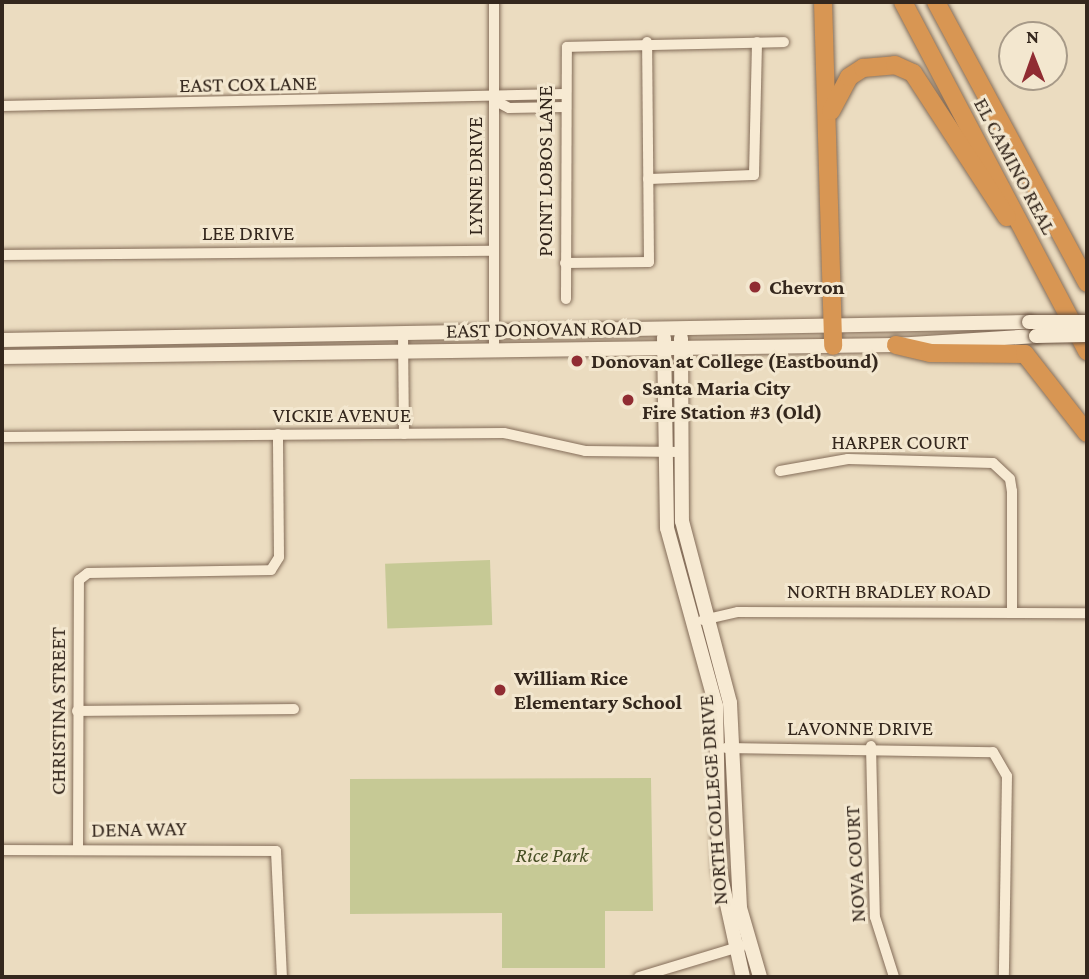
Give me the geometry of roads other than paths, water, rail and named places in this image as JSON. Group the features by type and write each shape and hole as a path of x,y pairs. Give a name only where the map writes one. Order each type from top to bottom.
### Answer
{"highway":[{"path":"823,2 833,346"},
{"name":"EL CAMINO REAL","path":"902,2 1087,351"},
{"name":"EL CAMINO REAL","path":"936,2 1087,284"},
{"path":"828,118 839,91 863,68 895,65 912,74 980,184 1033,250"},
{"path":"896,345 930,353 1026,354 1087,433"}],"main road":[{"name":"EAST DONOVAN ROAD","path":"2,340 403,336 1087,321"},
{"name":"NORTH COLLEGE DRIVE","path":"664,330 663,452 667,528 692,624 710,678 725,748 736,867 748,944 760,977"},
{"name":"NORTH COLLEGE DRIVE","path":"681,330 681,452 686,544 725,675 725,748 719,868 733,949 743,977"},
{"name":"EAST DONOVAN ROAD","path":"2,357 896,345 1087,335"}],"street":[{"name":"LYNNE DRIVE","path":"494,2 494,351"},
{"path":"565,263 649,262 647,42 784,42"},
{"name":"POINT LOBOS LANE","path":"566,299 564,94 569,46 647,42"},
{"path":"648,179 754,175 757,42"},
{"name":"EAST COX LANE","path":"2,106 494,100 564,94"},
{"name":"EAST COX LANE","path":"494,100 509,108 564,107"},
{"name":"LEE DRIVE","path":"2,255 494,251"},
{"path":"403,336 404,434"},
{"name":"VICKIE AVENUE","path":"2,438 504,433 584,452 681,452"},
{"name":"CHRISTINA STREET","path":"78,849 77,589 84,575 262,572 278,564 278,434"},
{"name":"HARPER COURT","path":"780,471 848,459 993,463 1010,479 1012,491 1012,610"},
{"name":"NORTH BRADLEY ROAD","path":"692,624 738,612 1012,610 1087,613"},
{"path":"77,711 294,709"},
{"name":"NOVA COURT","path":"871,746 875,917 894,977"},
{"name":"LAVONNE DRIVE","path":"725,748 984,748 999,757 1007,776 1004,977"},
{"name":"DENA WAY","path":"2,850 276,851 282,977"},
{"path":"639,977 748,944"}],"place":[{"name":"Chevron","path":"755,287"},
{"name":"Donovan at College (Eastbound)","path":"577,361"},
{"name":"Santa Maria City Fire Station #3 (Old)","path":"628,400"},
{"name":"William Rice Elementary School","path":"500,690"}],"park label":[{"name":"Rice Park","path":"552,855"}]}
